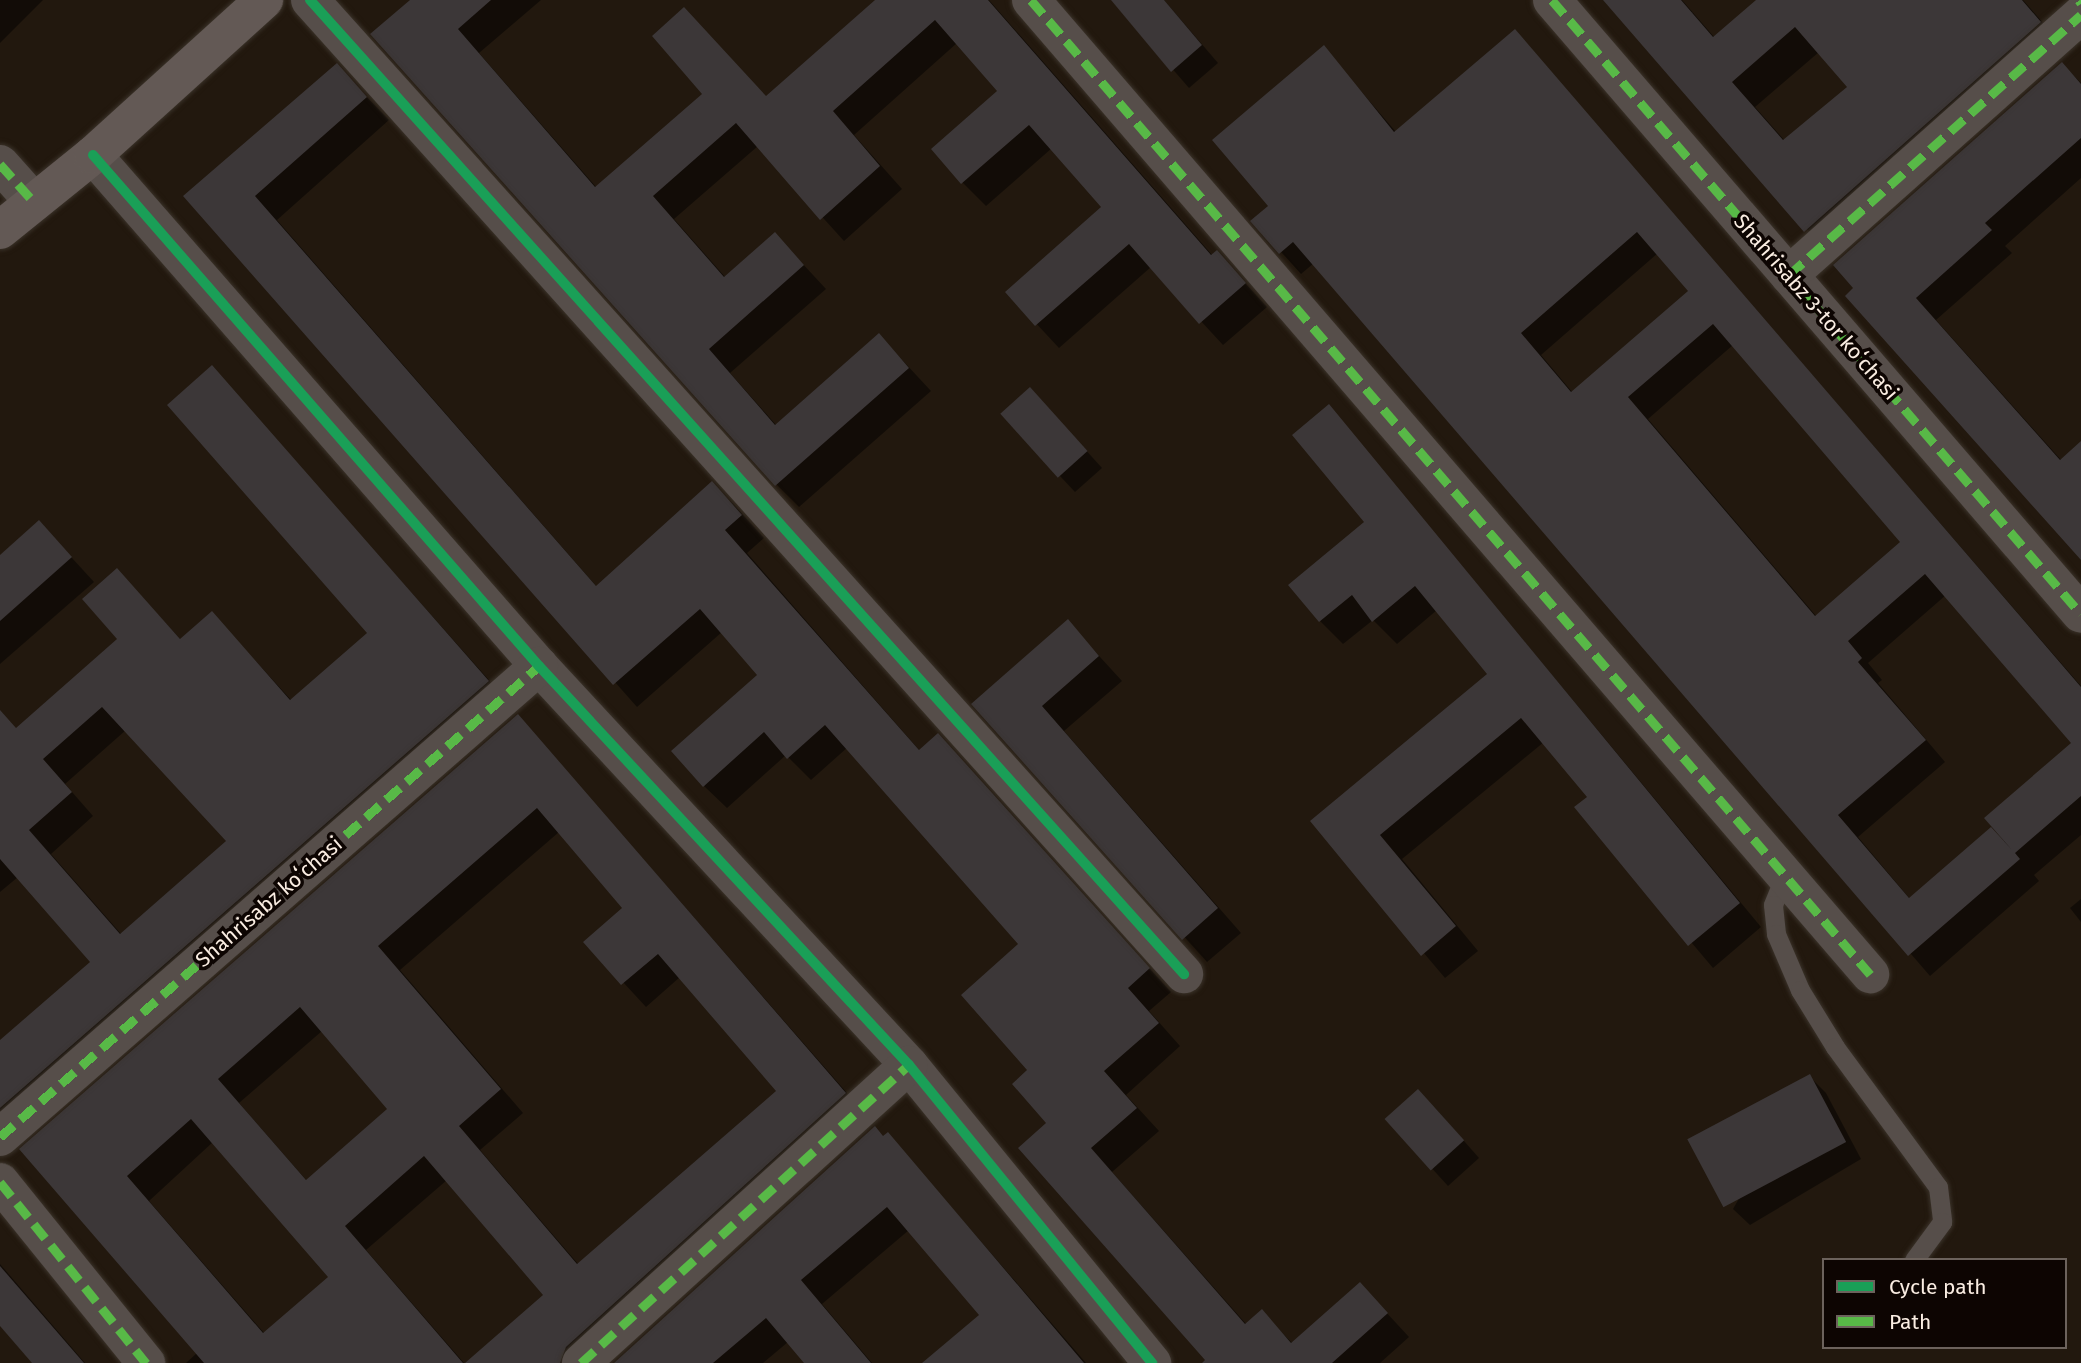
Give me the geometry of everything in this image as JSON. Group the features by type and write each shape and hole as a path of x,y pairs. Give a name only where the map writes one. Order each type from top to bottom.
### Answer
{"street":[{"path":"0,230 93,155 264,0"},
{"path":"310,0 1184,974"},
{"path":"1031,0 1870,974"},
{"name":"Shahrisabz 3-tor koʻchasi","path":"1552,0 2081,614"},
{"path":"1789,275 2081,15"},
{"path":"93,155 539,666 909,1065 1153,1363"},
{"path":"0,164 34,202"},
{"name":"Shahrisabz koʻchasi","path":"0,1138 539,666"},
{"path":"581,1363 909,1065"},
{"path":"0,1182 146,1363"}],"lane":[{"path":"1785,875 1773,905 1776,933 1800,990 1835,1047 1938,1187 1942,1222 1915,1258"}],"building":[{"path":"410,0 491,0 458,29 595,187 702,94 652,36 684,7 766,96 875,0 988,0 1211,255 1217,250 1246,283 1199,324 1129,244 1035,326 1005,292 1101,207 1029,125 961,184 931,149 997,91 935,20 833,111 880,166 820,220 736,123 653,196 724,277 775,232 804,265 709,349 775,425 879,333 909,368 775,486 370,34"},
{"path":"1111,0 1164,0 1202,45 1171,72"},
{"path":"1603,0 1681,0 1713,37 1756,0 2022,0 2041,22 1804,232","holes":["1795,27 1847,87 1783,140 1732,82"]},
{"path":"1515,29 2081,687 2081,796 2015,853 2020,859 1908,956 1293,242 1279,254 1250,221 1268,206 1212,140 1324,45 1394,132","holes":["1637,232 1688,291 1571,392 1521,333","1713,324 1900,542 1815,616 1628,397","1925,574 2071,743 1984,818 2012,850 1991,827 1909,898 1838,815 1926,740 1858,662 1862,658 1848,641"]},
{"path":"2062,62 2081,84 2081,138 1985,223 1992,230 1916,298 2060,460 2081,441 2081,560 1845,296 1853,288 1833,265"},
{"path":"337,63 367,97 255,196 596,586 712,481 742,515 725,530 919,750 938,733 1150,968 1128,988 1159,1023 1104,1071 1137,1108 1091,1148 1245,1324 1262,1309 1291,1343 1360,1282 1388,1313 1332,1363 1202,1363 1205,1360 1018,1148 1046,1123 1012,1084 1027,1070 961,995 1018,944 825,725 787,759 764,732 703,787 671,751 757,675 700,609 613,685 183,196"},
{"path":"212,365 489,681 0,1108 0,1040 90,962 0,859 0,710 16,728 117,639 82,599 117,568 180,639 212,611 290,700 367,633 167,405","holes":["102,707 226,841 120,934 29,830 72,792 43,759"]},
{"path":"1030,387 1088,451 1058,478 1000,414"},
{"path":"1329,404 1740,903 1688,946 1574,807 1587,797 1521,718 1380,835 1456,926 1421,956 1310,821 1487,674 1415,586 1372,622 1352,595 1319,622 1288,585 1364,522 1292,435"},
{"path":"39,520 72,557 0,621 0,555"},
{"path":"1068,619 1099,656 1042,706 1218,908 1182,940 971,704"},
{"path":"518,714 846,1093 566,1347 560,1363 465,1363 543,1295 424,1156 345,1226 463,1363 204,1363 19,1149","holes":["537,808 622,908 583,942 621,985 658,954 776,1091 577,1264 459,1126 501,1089 378,946","300,1007 387,1109 306,1180 218,1079","191,1119 328,1277 263,1333 127,1176"]},
{"path":"1810,1074 1846,1142 1723,1207 1687,1139"},
{"path":"1418,1089 1464,1140 1431,1170 1385,1119"},
{"path":"875,1126 883,1136 888,1132 1084,1363 922,1363 979,1315 887,1207 801,1280 871,1363 804,1363 766,1318 713,1363 614,1363"},
{"path":"0,1266 84,1363 32,1363 0,1326"}],"marked path":[{"path":"1031,0 1870,974"},
{"path":"1552,0 2081,614"},
{"path":"1789,275 2081,15"},
{"path":"0,164 34,202"},
{"path":"0,1137 539,666"},
{"path":"581,1363 909,1065"},
{"path":"0,1182 146,1363"}],"cycle path":[{"path":"310,0 1184,974"},
{"path":"93,155 539,666 909,1065 1152,1363"}]}
